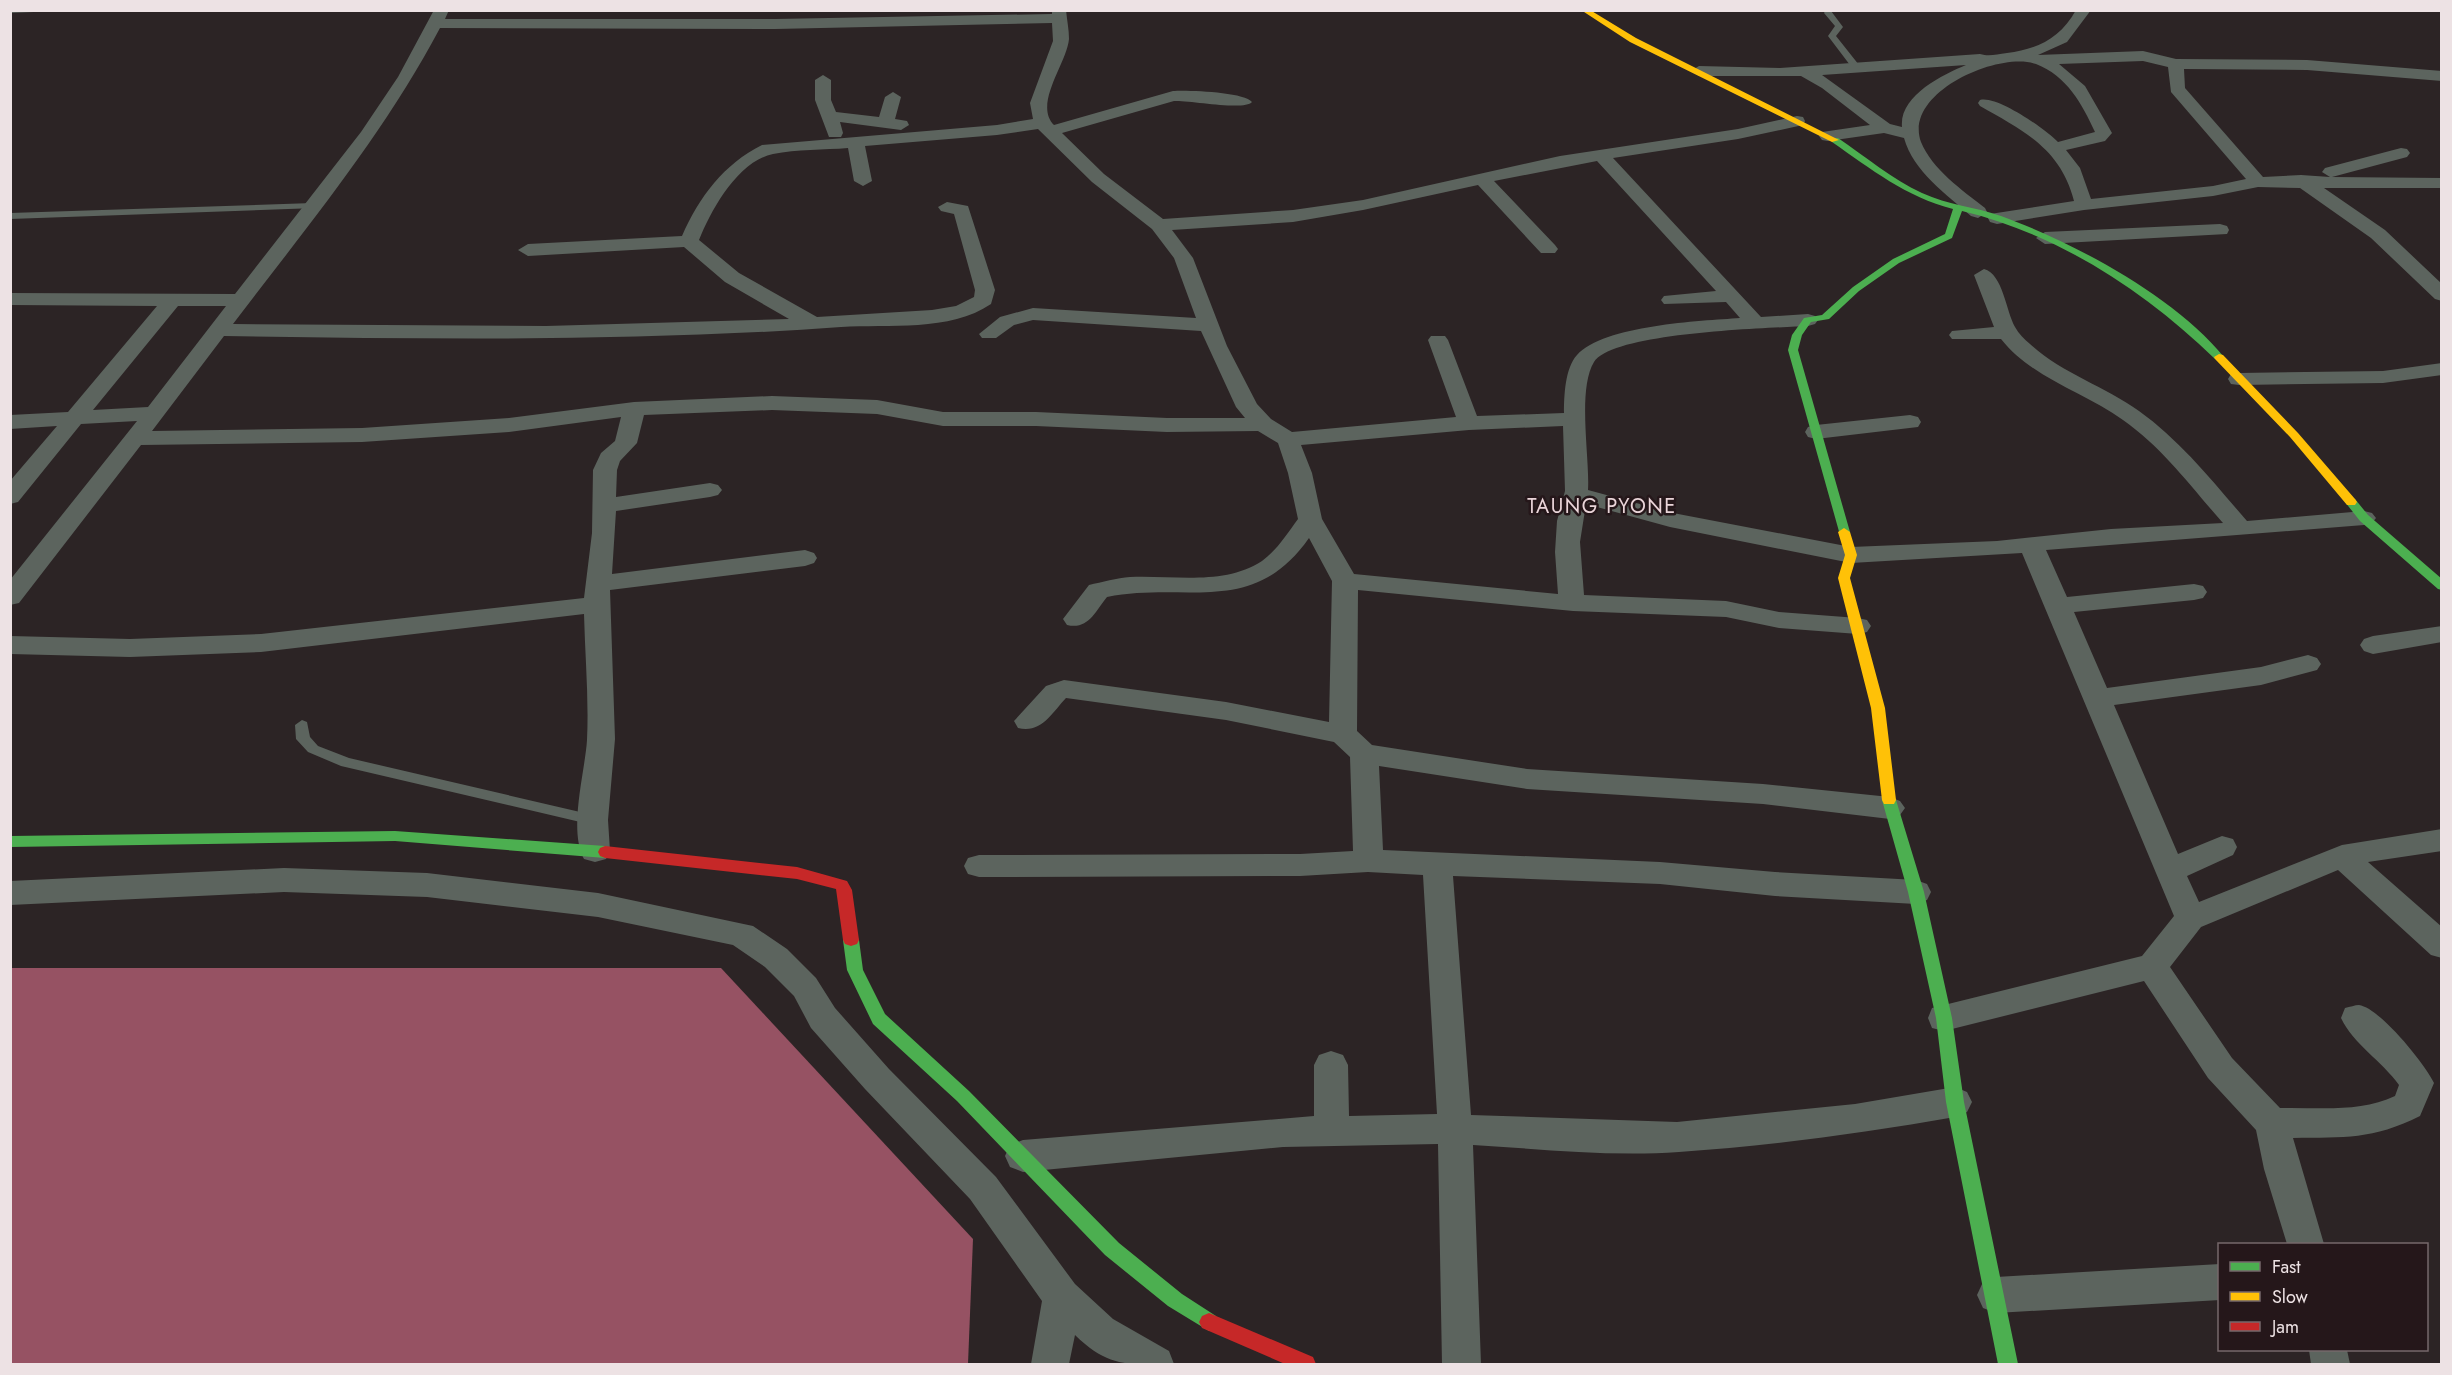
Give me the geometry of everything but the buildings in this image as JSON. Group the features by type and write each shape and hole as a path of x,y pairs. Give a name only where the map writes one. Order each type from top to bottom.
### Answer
{"street":[{"path":"1584,10 1633,40 1828,136 1919,195 1997,218 2045,238 2115,274 2158,302 2192,329 2294,435 2364,518 2442,586"},
{"path":"2030,57 2064,40 2073,30 2084,10"},
{"path":"10,597 135,439 367,135 406,77 438,17 730,16 950,22 1059,14 1061,41 1038,103 1047,127 1098,178 1159,225 1183,258 1209,325 1246,407 1263,424 1288,439 1469,423 1575,419"},
{"path":"1700,71 1805,72 1995,58 2143,56 2176,64 2307,66 2442,76"},
{"path":"2030,57 2054,66 2077,84 2091,104 2104,133 2099,137 2057,147"},
{"path":"1978,212 1925,165 1911,135 1909,120 1914,106 1924,94 1944,80 1995,58"},
{"path":"2176,64 2176,89 2258,182"},
{"path":"1805,72 1828,85 1884,128"},
{"path":"823,80 823,100 828,116 847,141 863,181"},
{"path":"689,241 696,223 724,182 757,153 768,149 954,132 1047,127 1173,96 1189,95 1244,102"},
{"path":"885,124 893,97"},
{"path":"1986,103 2057,147 2074,174 2084,205"},
{"path":"828,116 885,124 942,127 954,132"},
{"path":"1159,225 1305,214 1363,205 1560,161 1737,134 1797,121"},
{"path":"1828,136 1884,128 1911,135"},
{"path":"2301,180 2402,153"},
{"path":"1601,155 1757,324"},
{"path":"1482,179 1548,249"},
{"path":"2301,180 2378,234 2442,295"},
{"path":"1997,218 2084,205 2212,191 2258,182 2301,180 2442,183"},
{"path":"217,330 624,332 815,324 944,314 977,306 984,300 985,290 962,210 947,207"},
{"path":"1573,603 1567,558 1570,519 1577,494 1575,419 1582,368 1591,350 1606,343 1660,332 1825,317 1856,289 1896,261 1949,236 1954,227 1958,208"},
{"path":"2045,238 2220,230"},
{"path":"528,250 689,241"},
{"path":"689,241 710,264 770,302 815,324"},
{"path":"1984,275 1994,293 2007,332 2034,359 2058,376 2122,410 2152,432 2241,529"},
{"path":"1671,300 1732,296"},
{"path":"10,299 240,300"},
{"path":"10,497 171,300"},
{"path":"989,334 1007,321 1033,314 1209,325"},
{"path":"1808,320 1797,335 1793,350 1851,555 1844,578 1878,708 1890,808 1916,892 1944,1018 1955,1102 1996,1295 2008,1365"},
{"path":"1959,335 2007,332"},
{"path":"1438,340 1469,423"},
{"path":"2239,379 2383,377 2442,369"},
{"path":"135,439 180,436 362,435 509,425 634,409 823,403 902,410 943,419 1036,419 1167,425 1263,424"},
{"path":"595,851 593,820 601,738 598,594 603,506 607,464 609,458 626,443 634,409"},
{"path":"10,422 155,413"},
{"path":"1816,432 1910,422"},
{"path":"1288,439 1300,473 1310,519 1344,581 1343,734"},
{"path":"603,506 710,490"},
{"path":"1577,494 1670,520 1851,555 2031,545 2111,536 2241,529 2364,518"},
{"path":"1076,619 1098,591 1126,585 1221,584 1247,579 1271,566 1286,553 1310,519"},
{"path":"2031,545 2190,918"},
{"path":"10,645 130,648 261,643 598,594 805,558"},
{"path":"1344,581 1573,603 1726,609 1779,620 1858,626"},
{"path":"2058,606 2194,592"},
{"path":"2373,645 2442,634"},
{"path":"2097,698 2261,676 2308,664"},
{"path":"1028,721 1056,692 1064,689 1226,711 1343,734 1364,754 1527,779 1763,794 1890,808"},
{"path":"1364,754 1368,861"},
{"path":"10,842 395,836 595,851 797,873 842,885 850,916 855,970 879,1019 963,1096 1112,1249 1175,1300 1216,1326 1306,1365"},
{"path":"1944,1018 2152,966 2190,918 2297,872 2342,856 2442,840"},
{"path":"2169,871 2222,847"},
{"path":"2342,856 2442,946"},
{"path":"979,866 1300,865 1368,861 1660,873 1775,884 1916,892"},
{"path":"1437,864 1455,1129 1462,1365"},
{"path":"10,893 284,880 427,885 598,905 742,935 776,958 805,987 823,1018 877,1079 983,1188 1062,1297 1099,1332 1155,1365"},
{"path":"2152,966 2220,1068 2272,1123 2282,1169 2305,1243"},
{"path":"2272,1123 2354,1122 2383,1118 2408,1106 2417,1083 2398,1057 2357,1018"},
{"path":"1331,1065 1332,1131"},
{"path":"1023,1156 1282,1132 1455,1129 1588,1136 1677,1137 1855,1119 1955,1102"},
{"path":"1996,1295 2118,1286 2218,1282"},
{"path":"1050,1365 1062,1297"}],"lane":[{"path":"10,10 78,10"},
{"path":"1828,13 1839,27 1833,30 1832,36 1856,67"},
{"path":"10,216 313,206"},
{"path":"302,725 303,739 313,749 346,762 593,820"}],"shaded area":[{"path":"11,968 721,968 973,1239 968,1364 11,1364"}],"traffic: fast":[{"path":"1835,140 1886,176 1919,195 1997,218 2088,259 2144,293 2195,334 2219,357"},
{"path":"1844,532 1793,350 1797,335 1808,320 1825,317 1856,289 1896,261 1949,236 1958,208"},
{"path":"2351,502 2364,518 2442,586"},
{"path":"1889,800 1916,892 1944,1018 1955,1102 2008,1364"},
{"path":"10,842 395,836 605,852"},
{"path":"851,940 855,970 879,1019 963,1096 1112,1249 1175,1300 1209,1322"}],"traffic: slow":[{"path":"1584,10 1633,40 1835,140"},
{"path":"2219,357 2294,435 2351,502"},
{"path":"1844,532 1851,555 1844,578 1878,708 1889,800"}],"traffic: jam":[{"path":"605,852 797,873 842,885 851,940"},
{"path":"1209,1322 1306,1364"}],"district":[{"name":"TAUNG PYONE","path":"1602,506"}]}
